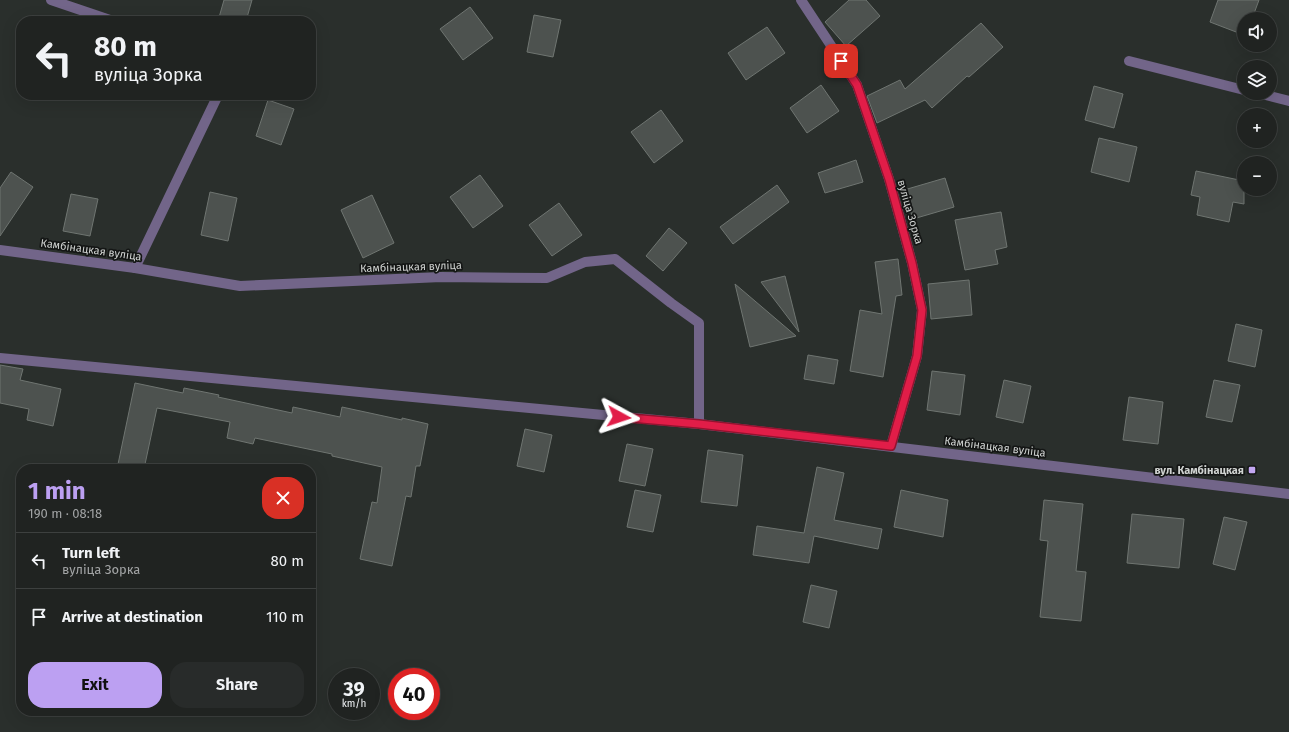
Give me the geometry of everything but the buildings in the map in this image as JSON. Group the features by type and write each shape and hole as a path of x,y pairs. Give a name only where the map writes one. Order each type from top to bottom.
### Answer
{"street":[{"path":"51,0 98,16"},
{"name":"вуліца Зорка","path":"801,0 857,85 889,179 914,271 922,310 917,356 891,446"},
{"path":"1129,61 1237,88"},
{"path":"1277,98 1289,101"},
{"path":"135,268 216,100"},
{"name":"Камбінацкая вуліца","path":"0,250 135,268 240,286 441,277 547,278 585,262 615,259 699,323 699,424"},
{"name":"Камбінацкая вуліца","path":"0,358 699,424 1289,494"}],"place":[{"name":"вул. Камбінацкая","path":"1252,470"}],"route":[{"path":"619,417 699,424 891,446 917,356 922,310 912,263 889,179 857,85 841,61"}]}
